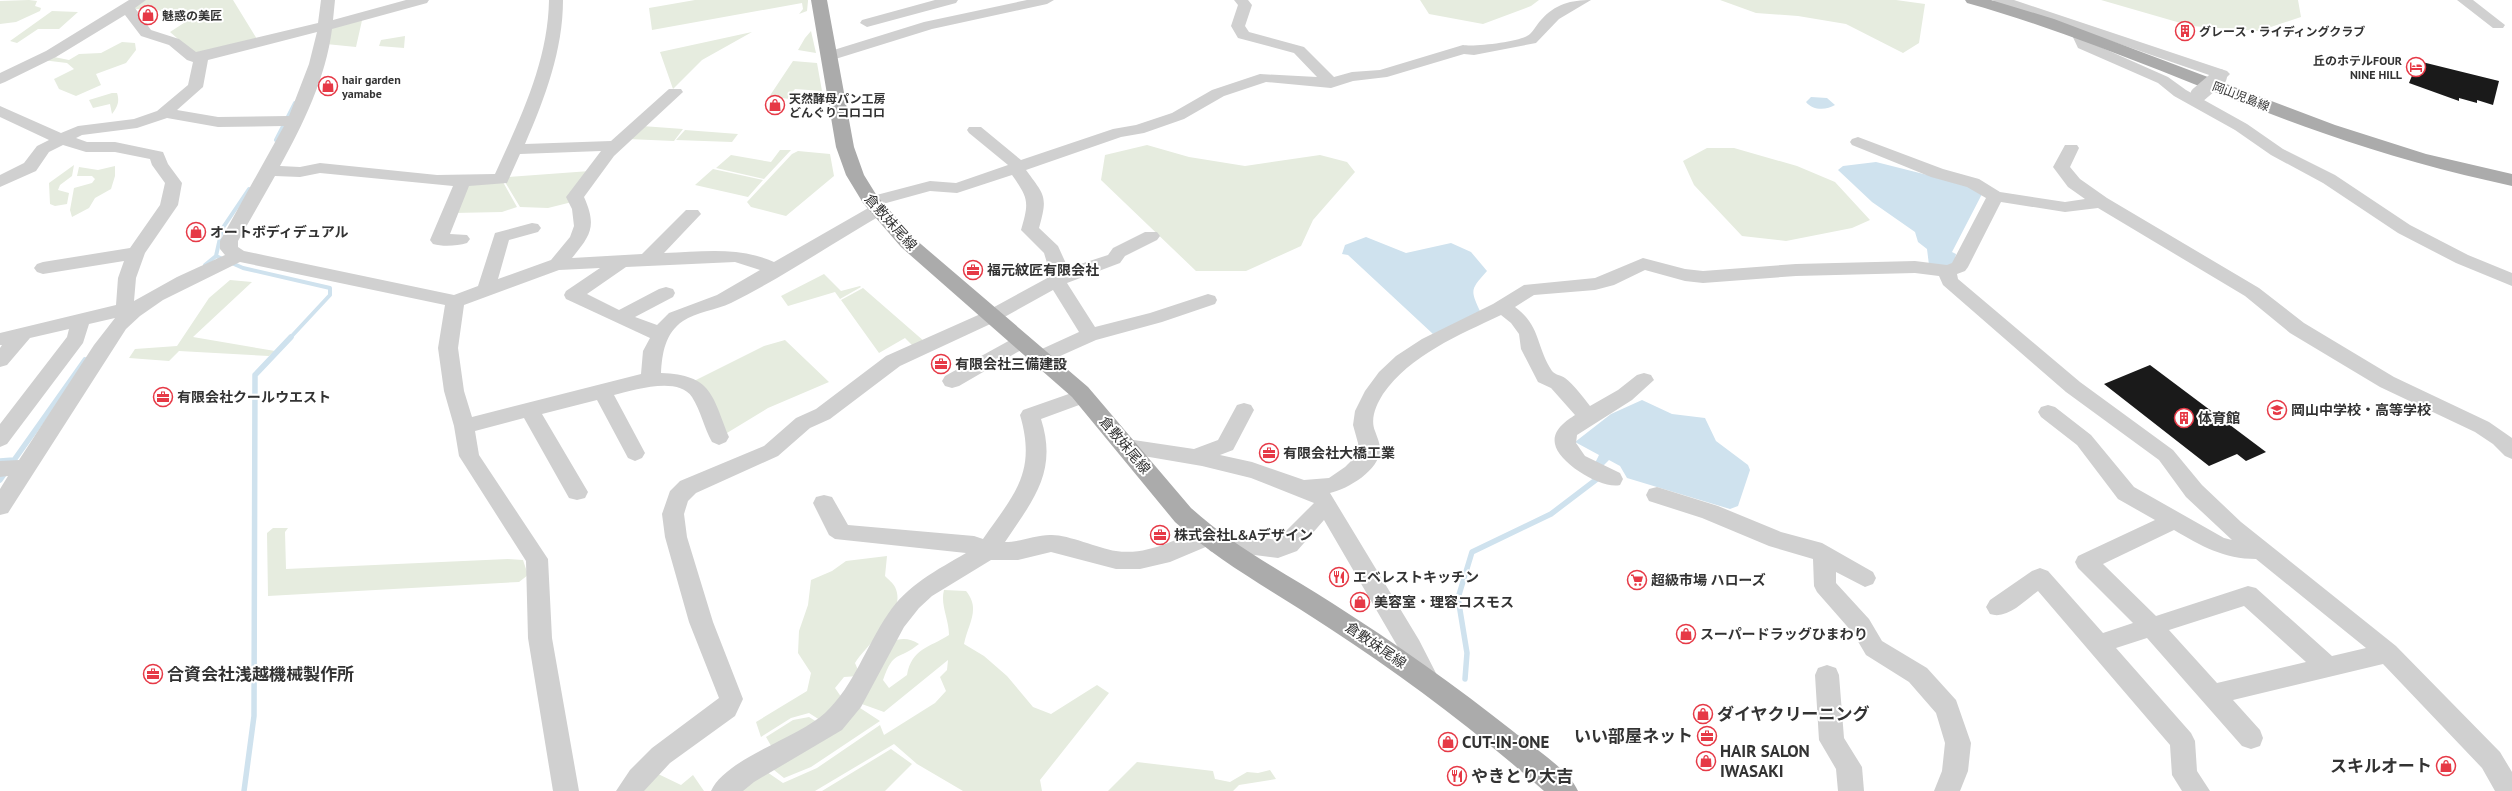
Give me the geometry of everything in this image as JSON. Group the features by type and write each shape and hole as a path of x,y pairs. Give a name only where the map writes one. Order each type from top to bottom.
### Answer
{"main road":[{"name":"倉敷妹尾線","path":"819,0 846,151 859,184 874,206 908,243 1083,396 1183,515 1212,541 1242,562 1313,603 1428,681 1475,715 1564,791"},
{"name":"岡山児島線","path":"1973,0 2078,29 2356,139 2453,167 2512,180"}],"street":[{"path":"230,259 228,241 270,170 288,122 319,58 328,0"},
{"path":"0,79 51,54 133,4 146,33 174,42 192,57 201,57 422,0"},
{"path":"270,170 300,172 320,168 463,181 501,179 535,99 547,60 556,21 556,0"},
{"path":"867,23 916,8 951,0"},
{"path":"829,56 929,25 1047,0"},
{"path":"1241,0 1245,5 1238,26 1243,35 1299,50 1331,83"},
{"path":"650,379 653,350 662,332 676,317 724,299 776,270 874,206 930,186 957,188 1119,132 1138,130 1178,116 1218,93 1265,77 1331,83 1352,77 1382,74 1463,48 1474,50 1531,40 1538,36 1546,23 1558,13 1584,0"},
{"path":"2000,0 2078,29 2222,74 2195,98"},
{"path":"2464,0 2498,25"},
{"path":"916,8 929,25"},
{"path":"2078,29 2083,45 2162,80 2180,94 2195,98 2277,152 2329,179 2404,229 2462,259 2512,280"},
{"path":"0,182 30,167 43,149 78,130 137,123 165,113 195,87 201,57"},
{"path":"557,264 580,236 584,224 581,208 575,197 608,153 675,92"},
{"path":"0,112 61,139 86,147 115,147 157,155 160,165 174,183 169,205 136,252 127,278 124,302 129,311"},
{"path":"165,113 218,122 288,122"},
{"path":"115,147 137,123"},
{"path":"975,130 1010,157 1034,193 1037,204 1030,230 1052,247 1059,262 1059,280 1090,335"},
{"path":"1858,142 1937,173 1973,183 1995,196 2065,207 2100,202"},
{"path":"515,149 616,146"},
{"path":"2071,148 2061,167 2074,183 2100,202 2252,292 2297,328 2387,382 2482,427 2500,439 2512,451"},
{"path":"461,239 439,240 463,181"},
{"path":"1305,488 1334,485 1360,466 1369,454 1368,441 1363,424 1366,410 1374,392 1390,372 1434,338 1502,307 1521,293 1531,289 1596,284 1608,281 1644,264 1685,275 1703,277 1796,270 1915,267 1948,271 1959,267 1995,196"},
{"path":"648,260 692,214"},
{"path":"486,290 501,238 532,228"},
{"path":"629,791 642,772 669,748 726,708 731,699 700,622 676,537 673,514 678,497 688,487 771,451 803,423 823,414 893,362 992,316 1071,273 1114,259 1119,252 1151,236"},
{"path":"43,268 136,252"},
{"path":"0,339 129,311 230,259 455,301 557,264 735,256 752,259 776,270"},
{"path":"622,261 573,295 648,331 662,332"},
{"path":"1948,271 1949,281 2041,361 2073,387 2166,455 2194,491 2261,550 2388,653 2491,760 2509,791"},
{"path":"620,317 666,293"},
{"path":"1040,358 1090,335 1155,318 1208,300"},
{"path":"455,301 448,348 454,391 464,426 469,456 512,524 537,559 540,638 566,791"},
{"path":"1502,307 1518,319 1528,334 1530,349 1545,377 1558,383 1588,416"},
{"path":"0,507 10,468 101,350 129,311"},
{"path":"0,439 76,338 80,321"},
{"path":"0,360 24,334"},
{"path":"952,381 1020,341"},
{"path":"464,426 650,379 685,383 695,387 702,396 719,437"},
{"path":"1602,474 1578,461 1565,444 1567,432 1588,416 1630,394 1644,380"},
{"path":"602,391 635,453"},
{"path":"724,791 745,774 833,722 852,700 896,620 911,600 924,589 987,551 1028,491 1037,462 1036,435 1030,415 1083,396"},
{"path":"529,409 577,492"},
{"path":"1197,458 1205,452 1226,445 1244,410"},
{"path":"2048,412 2084,440 2126,494 2218,545 2238,550 2261,550"},
{"path":"1127,447 1197,458 1243,468 1305,488 1322,498 1411,647 1428,681"},
{"path":"1657,495 1710,512 1777,540 1814,549 1866,578"},
{"path":"824,503 837,529 843,532 974,545 987,551 1018,551 1051,543 1116,560 1140,560 1162,556 1212,541 1278,549 1289,545 1326,504"},
{"path":"2175,520 2086,562 2151,626 2250,738"},
{"path":"1824,554 1825,586 1861,626 1874,648 1918,675 1947,708 1958,743 1955,771 1947,791"},
{"path":"1998,607 2040,576 2182,741 2185,775 2197,791"},
{"path":"2099,644 2248,595 2327,668"},
{"path":"2212,695 2388,653"},
{"path":"1827,674 1832,740 1850,767 1851,791"}],"shaded area":[{"path":"143,0 233,0 257,39 194,53 170,32 190,19 154,9 135,9 135,7"},
{"path":"695,0 808,1 807,11 799,14 803,9 802,3 652,30 649,8"},
{"path":"1420,0 1539,0 1531,6 1483,24 1429,14"},
{"path":"1720,0 1896,0 1925,4 1919,43 1903,53 1846,24 1798,16 1756,13"},
{"path":"2101,0 2298,0 2301,17 2259,31 2191,26"},
{"path":"0,1 37,1 35,6 41,8 40,11 16,22 0,24"},
{"path":"52,11 78,12 59,29 38,29 17,43 10,41"},
{"path":"363,16 356,47 326,44 330,29"},
{"path":"811,31 816,53 798,50 805,38"},
{"path":"752,32 702,60 673,89 660,52"},
{"path":"405,36 404,48 379,46 381,40"},
{"path":"122,42 135,43 136,50 126,63 96,74 101,85 76,96 59,89 54,79 74,69 67,63 42,60 49,56 69,60 79,54 101,53"},
{"path":"793,61 817,63 822,91 795,89 791,94 823,98 824,102 769,97"},
{"path":"112,93 117,93 118,102 117,107 112,114 110,104 93,108 89,100"},
{"path":"642,126 683,129 674,141 628,139"},
{"path":"685,130 738,134 732,142 676,140"},
{"path":"1147,145 1189,157 1245,166 1320,155 1347,162 1355,172 1313,220 1301,246 1246,271 1196,271 1101,180 1105,155"},
{"path":"1707,148 1734,148 1797,166 1835,182 1870,220 1852,228 1786,241 1742,236 1694,185 1683,161"},
{"path":"780,150 791,150 764,179 716,168 731,155 771,162"},
{"path":"798,151 830,154 834,176 786,216 751,207 747,202 792,154"},
{"path":"74,165 72,176 60,185 58,190 69,193 67,204 55,206 50,204 49,183"},
{"path":"115,166 115,176 111,189 95,198 89,208 72,217 70,210 74,188 92,183 95,179 92,176 77,176 79,167 98,170"},
{"path":"713,169 763,180 748,197 695,185"},
{"path":"590,171 572,202 548,208 520,207 505,182 508,177"},
{"path":"503,182 517,207 502,212 453,213 466,185"},
{"path":"824,274 841,291 861,287 840,299 835,292 788,306 781,296"},
{"path":"230,280 252,282 193,337 275,351 269,356 179,351 169,361 129,358 135,349 177,346 209,298"},
{"path":"863,288 925,342 915,348 905,338 879,353 841,300"},
{"path":"785,340 829,382 768,408 722,436 694,381 764,346"},
{"path":"273,528 288,528 285,532 286,569 508,559 523,560 528,575 519,582 268,596 267,533"},
{"path":"887,556 885,576 895,587 898,597 896,607 884,628 855,663 858,670 886,645 902,639 910,640 919,644 894,659 890,664 883,680 889,688 907,675 909,666 917,654 928,646 949,635 943,601 944,590 966,591 973,604 973,610 964,644 984,656 1007,676 1033,707 1051,714 1097,685 1109,693 1040,780 1042,791 963,791 917,764 894,744 815,791 736,791 767,772 783,783 817,768 880,725 884,735 935,703 946,691 940,677 947,670 948,660 884,712 859,703 858,676 844,677 835,688 844,701 823,722 809,713 791,718 761,737 756,722 807,691 811,673 798,653 799,631 808,605 811,580 832,571 846,561"},
{"path":"857,706 880,721 811,767 784,778 769,766"},
{"path":"809,717 822,725 774,751 766,737 793,720"},
{"path":"891,749 912,764 885,791 822,791"},
{"path":"1137,762 1213,771 1215,779 1230,782 1247,772 1258,773 1270,770 1276,779 1239,785 1233,791 1108,791"},
{"path":"654,772 681,785 693,775 704,791 638,791"}],"water":[{"path":"1811,97 1827,98 1835,105 1824,109 1812,107 1806,102"},
{"path":"1876,162 1971,186 1982,194 1952,252 1956,254 1954,265 1945,269 1929,265 1927,249 1918,242 1915,232 1872,202 1838,170 1843,166"},
{"path":"1366,237 1406,253 1451,243 1471,252 1487,271 1477,282 1474,290 1475,299 1481,313 1433,334 1348,255 1342,254 1345,245"},
{"path":"1642,400 1672,414 1705,418 1716,441 1748,465 1750,470 1738,506 1730,509 1627,478 1620,466 1609,460 1601,468 1594,465 1599,455 1575,442 1611,414"}],"building":[{"name":"丘のホテルFOUR NINE HILL","path":"2418,61 2499,81 2493,105 2477,100 2477,103 2459,98 2459,101 2409,83"},
{"name":"体育館","path":"2150,365 2266,452 2246,461 2237,454 2209,466 2104,384"}],"waterway":[{"path":"276,140 295,103"},
{"path":"216,256 222,229 249,189"},
{"path":"205,265 216,256"},
{"path":"216,256 243,268 330,288 330,295 290,338"},
{"path":"244,791 254,716 255,375 291,337"},
{"path":"0,480 85,360"},
{"path":"0,461 13,460"},
{"path":"1465,679 1467,653 1458,598 1472,552 1551,514 1597,479 1593,476"}],"place":[{"name":"魅惑の美匠","path":"148,15"},
{"name":"グレース・ライディングクラブ","path":"2185,31"},
{"name":"丘のホテルFOUR NINE HILL","path":"2416,67"},
{"name":"hair garden yamabe","path":"328,86"},
{"name":"天然酵母パン工房 どんぐりコロコロ","path":"775,105"},
{"name":"オートボディデュアル","path":"196,232"},
{"name":"福元紋匠有限会社","path":"973,270"},
{"name":"有限会社三備建設","path":"941,364"},
{"name":"有限会社クールウエスト","path":"163,397"},
{"name":"岡山中学校・高等学校","path":"2277,410"},
{"name":"体育館","path":"2184,418"},
{"name":"有限会社大橋工業","path":"1269,453"},
{"name":"株式会社L&Aデザイン","path":"1160,535"},
{"name":"エベレストキッチン","path":"1339,577"},
{"name":"超級市場 ハローズ","path":"1637,580"},
{"name":"美容室・理容コスモス","path":"1360,602"},
{"name":"スーパードラッグひまわり","path":"1686,634"},
{"name":"合資会社浅越機械製作所","path":"153,674"},
{"name":"ダイヤクリーニング","path":"1703,714"},
{"name":"いい部屋ネット","path":"1707,736"},
{"name":"CUT-IN-ONE","path":"1448,742"},
{"name":"HAIR SALON IWASAKI","path":"1706,761"},
{"name":"スキルオート","path":"2446,766"},
{"name":"やきとり大吉","path":"1457,776"}]}
